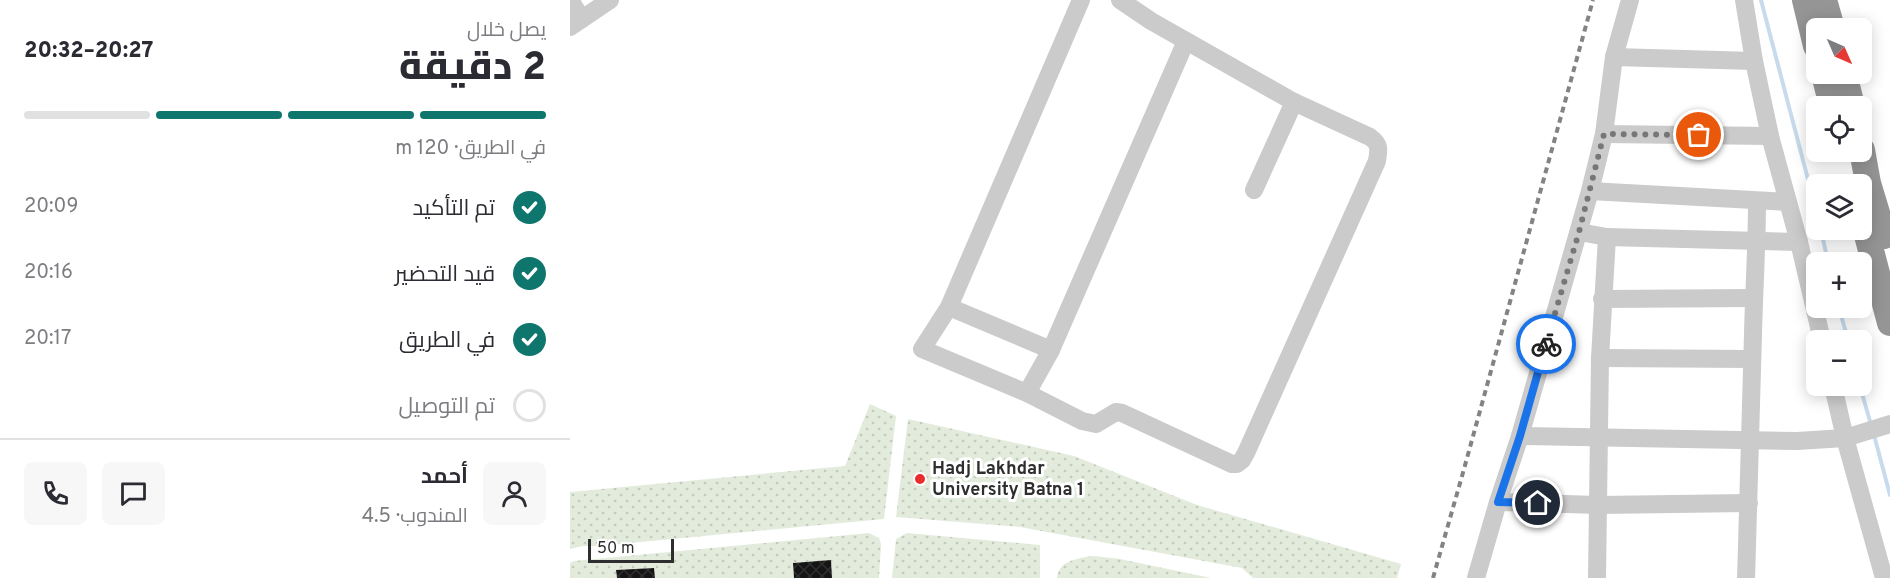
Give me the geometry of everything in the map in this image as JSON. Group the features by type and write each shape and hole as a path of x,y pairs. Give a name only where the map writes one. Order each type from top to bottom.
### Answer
{"highway":[{"path":"1805,0 1809,18"},
{"path":"1824,0 1829,18"},
{"path":"1865,162 1890,323"},
{"path":"1871,240 1882,270"}],"street":[{"path":"570,0 576,23 610,0"},
{"path":"1081,0 949,307 922,349 1027,393 1082,421 1096,424 1116,412 1122,412 1232,464 1238,464 1242,460 1323,284 1377,161 1380,149 1377,142 1370,136 1294,102 1150,21 1120,0"},
{"path":"1476,578 1520,436 1590,191 1604,134 1614,57 1630,0"},
{"path":"1744,0 1770,136 1799,242 1820,330"},
{"path":"1027,393 1051,350 1186,41"},
{"path":"1614,57 1754,61"},
{"path":"1254,190 1294,102"},
{"path":"1604,134 1770,136"},
{"path":"1590,191 1787,202"},
{"path":"1746,578 1757,240 1756,201"},
{"path":"1579,232 1607,237 1799,242"},
{"path":"1597,578 1600,358 1607,237"},
{"path":"1602,299 1754,298"},
{"path":"949,307 1051,350"},
{"path":"1600,358 1752,360"},
{"path":"1837,396 1851,436 1884,578"},
{"path":"1520,436 1797,441 1851,436 1890,424"},
{"path":"1498,502 1598,505 1749,503"}],"green space":[{"path":"870,404 896,416 884,519 570,549 570,492 845,466"},
{"path":"908,419 1074,456 1197,505 1401,564 1397,578 1253,578 1242,568 1020,527 896,517"},
{"path":"869,533 879,538 881,544 879,578 832,578 831,560 793,563 794,578 655,578 654,568 616,571 617,578 570,578 570,563 574,561"},
{"path":"907,533 1040,545 1040,578 892,578 896,539"},
{"path":"1089,556 1120,559 1211,578 1057,578 1058,572 1064,565"}],"building":[{"path":"831,560 832,578 794,578 793,563"},
{"path":"654,568 655,578 617,578 616,570"}],"waterway":[{"path":"1761,0 1807,174"},
{"path":"1823,240 1826,252"},
{"path":"1842,318 1845,330"},
{"path":"1863,396 1871,425"},
{"path":"1874,435 1890,495"}],"railway":[{"path":"1433,578 1593,0"}],"way so far":[{"path":"1546,344 1579,232 1604,134 1699,135"}],"place":[{"name":"Hadj Lakhdar University Batna 1","path":"920,479"}],"route":[{"path":"1538,503 1498,502 1520,436 1546,344"}]}
